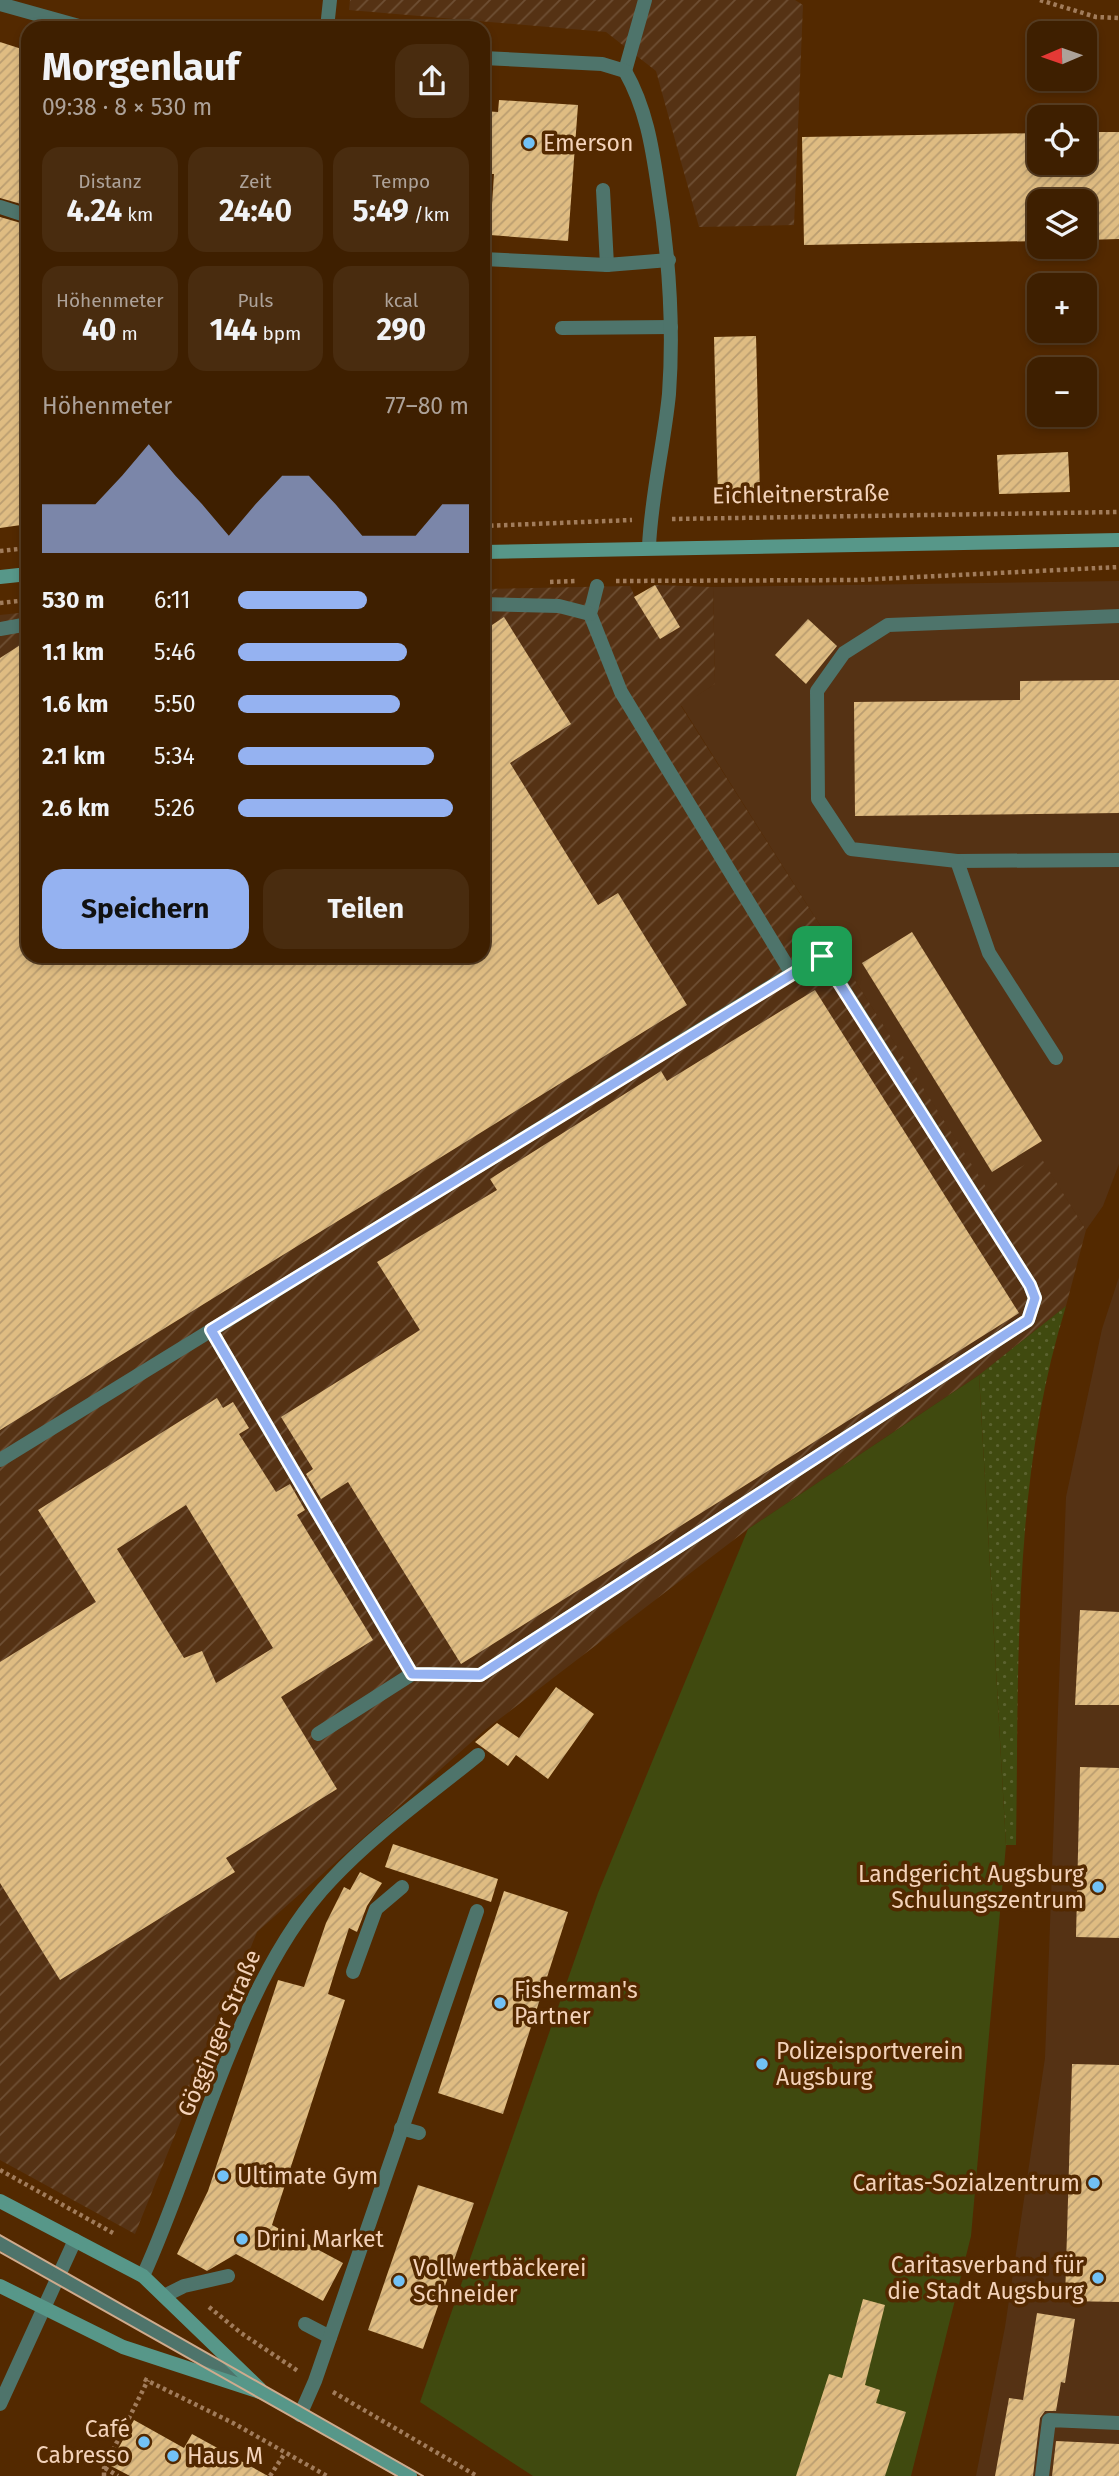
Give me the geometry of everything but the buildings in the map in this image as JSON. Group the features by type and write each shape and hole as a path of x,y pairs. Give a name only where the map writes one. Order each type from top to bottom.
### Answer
{"main road":[{"path":"490,552 1119,540"},
{"path":"0,577 21,575"},
{"path":"0,2201 142,2276 263,2393"},
{"path":"0,2286 123,2347 263,2393 410,2476"}],"street":[{"path":"328,21 330,0"},
{"path":"625,71 645,0"},
{"path":"0,4 61,21"},
{"path":"490,58 602,64 625,71 639,96 651,137 670,260 668,395 650,519 649,547"},
{"path":"603,190 607,265"},
{"path":"0,207 21,214"},
{"path":"490,259 607,265 670,260"},
{"path":"562,328 671,327"},
{"path":"597,586 590,614 621,692 792,974"},
{"path":"490,604 559,606 590,614"},
{"path":"1119,616 888,625 844,653 817,691 818,799 851,849 957,860 1119,860"},
{"path":"0,629 21,625"},
{"path":"957,860 989,953 1056,1058"},
{"path":"0,1460 822,956 1030,1285 1035,1298 1028,1320 480,1675 412,1674 318,1734"},
{"path":"211,1330 412,1674"},
{"name":"Gögginger Straße","path":"142,2276 185,2178 234,2044 278,1951 331,1880 478,1755"},
{"path":"353,1972 366,1951 376,1909 402,1887"},
{"path":"300,2415 330,2337 401,2128 447,1979 477,1911"},
{"path":"401,2128 419,2133"},
{"path":"0,2404 75,2240"},
{"path":"0,2243 263,2393"},
{"path":"164,2296 184,2286 228,2276"},
{"path":"305,2324 330,2337"},
{"path":"1042,2476 1049,2420 1119,2423"}],"path":[{"path":"1040,0 1096,17 1119,18"},
{"name":"Eichleitnerstraße","path":"490,526 650,519 1119,512"},
{"path":"0,551 21,549"},
{"path":"691,581 857,580 1119,567"},
{"path":"0,603 21,601"},
{"path":"135,2375 327,2476"},
{"path":"104,2476 104,2468 148,2380"},
{"path":"270,2476 285,2453"},
{"path":"104,2468 118,2476"}],"shaded area":[{"path":"350,0 795,0 803,5 794,225 699,227 656,71 606,32 349,10"},
{"path":"1119,581 1119,1164 1103,1206 1086,1230 1040,1157 986,1188 681,705 715,684 713,587"},
{"path":"655,585 713,587 715,684 681,706 986,1187 1040,1156 1086,1230 1066,1306 979,1375 748,1529 485,1730 257,1932 135,2234 0,2160 0,615 21,613 21,963 490,963 490,589 630,586 635,597"},
{"path":"1119,1277 1119,2476 976,2476 1005,2327 1045,2058 1066,1497 1102,1329"}],"green space":[{"path":"1066,1306 1048,1371 1027,1505 1019,1641 1016,1845 1006,1845 979,1375"},
{"name":"Polizeisportverein Augsburg","path":"979,1375 1006,1845 971,2236 911,2476 533,2476 420,2402 598,1893 748,1529"}],"tram line":[{"path":"0,2235 423,2476"},
{"path":"0,2252 397,2476"}],"place":[{"name":"Emerson","path":"529,143"},
{"name":"Landgericht Augsburg Schulungszentrum","path":"1098,1887"},
{"name":"Fisherman's Partner","path":"500,2003"},
{"name":"Polizeisportverein Augsburg","path":"762,2064"},
{"name":"Ultimate Gym","path":"223,2176"},
{"name":"Caritas-Sozialzentrum","path":"1094,2183"},
{"name":"Drini Market","path":"242,2239"},
{"name":"Caritasverband für die Stadt Augsburg","path":"1098,2278"},
{"name":"Vollwertbäckerei Schneider","path":"399,2281"},
{"name":"Café Cabresso","path":"144,2442"},
{"name":"Haus M","path":"173,2456"}],"route":[{"path":"822,956 1030,1285 1035,1298 1028,1320 480,1675 412,1674 211,1330 822,956"}]}
